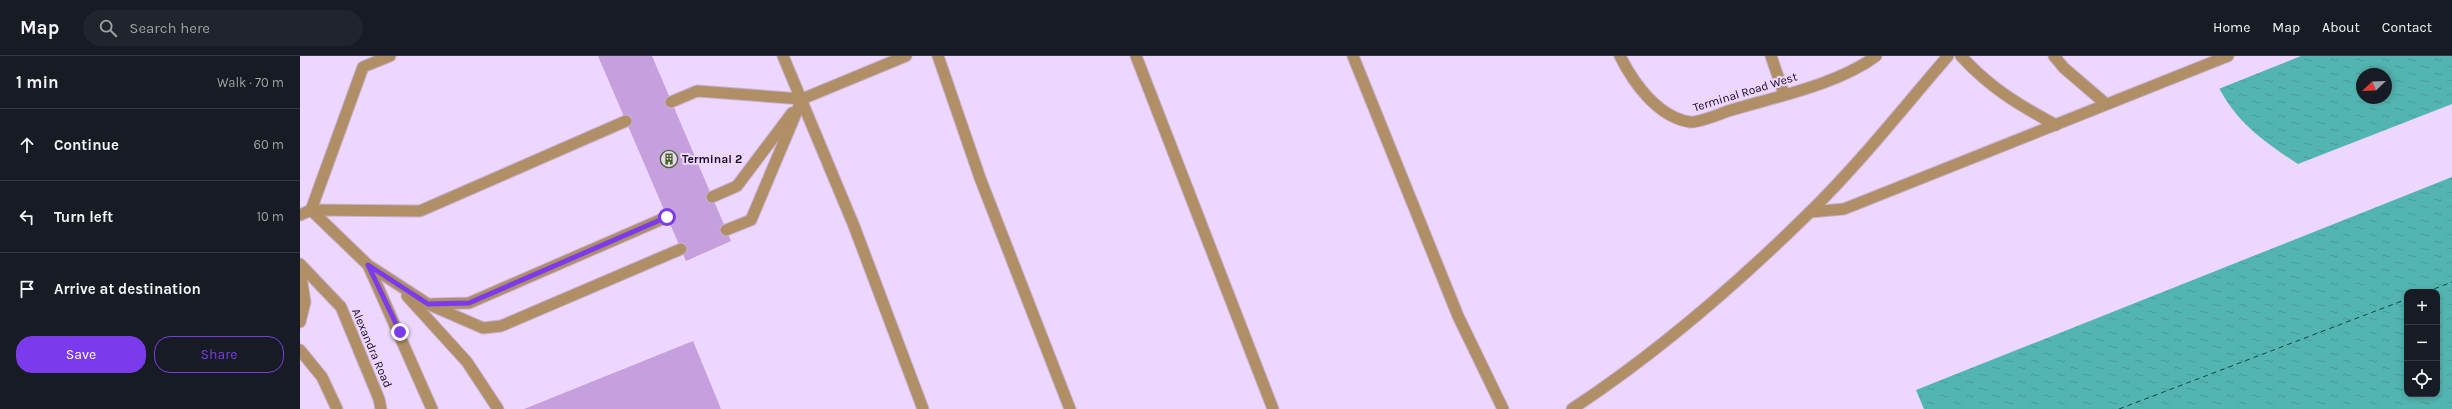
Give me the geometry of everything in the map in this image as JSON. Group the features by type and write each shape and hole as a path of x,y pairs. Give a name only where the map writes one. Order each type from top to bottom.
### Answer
{"street":[{"path":"311,210 363,67 390,56"},
{"path":"783,56 854,226 923,409"},
{"path":"671,102 697,91 802,99 906,56"},
{"path":"938,56 980,178 1070,409"},
{"path":"1136,56 1274,409"},
{"path":"1353,56 1458,316 1503,409"},
{"name":"Terminal Road West","path":"1620,56 1645,93 1662,112 1691,122 1828,80 1868,62 1876,56"},
{"path":"1771,56 1784,94"},
{"path":"1572,409 1652,350 1725,290 1810,212 1948,56"},
{"path":"1962,56 1974,70 2011,101 2056,125"},
{"path":"2054,56 2064,68 2106,104"},
{"path":"1810,212 1844,209 2228,56"},
{"path":"712,197 737,186 802,99"},
{"path":"726,230 751,220 802,99"},
{"path":"300,215 311,210 420,211 626,121"},
{"path":"311,210 368,265 397,285 428,304 483,328 501,326 681,250"},
{"path":"428,304 469,303 667,217"},
{"name":"Alexandra Road","path":"300,264 341,307 379,399 381,409"},
{"path":"368,265 432,409"},
{"path":"300,270 305,302 300,322"},
{"path":"397,285 468,362 498,409"},
{"path":"300,350 322,377 337,409"}],"water":[{"path":"2205,56 2452,56 2452,104 2298,164 2253,131 2231,107 2213,76"},
{"path":"2452,177 2452,409 1924,409 1916,390"}],"pier":[{"path":"2203,56 2301,56 2216,90"}],"building":[{"name":"Terminal 2","path":"598,56 652,56 731,241 686,261"},
{"path":"693,341 721,409 524,409"}],"ferry route":[{"path":"2434,289 2452,282"},
{"path":"2119,409 2404,300"}],"place":[{"name":"Terminal 2","path":"669,159"}],"route":[{"path":"400,332 368,265 428,304 469,303 667,217"}]}
